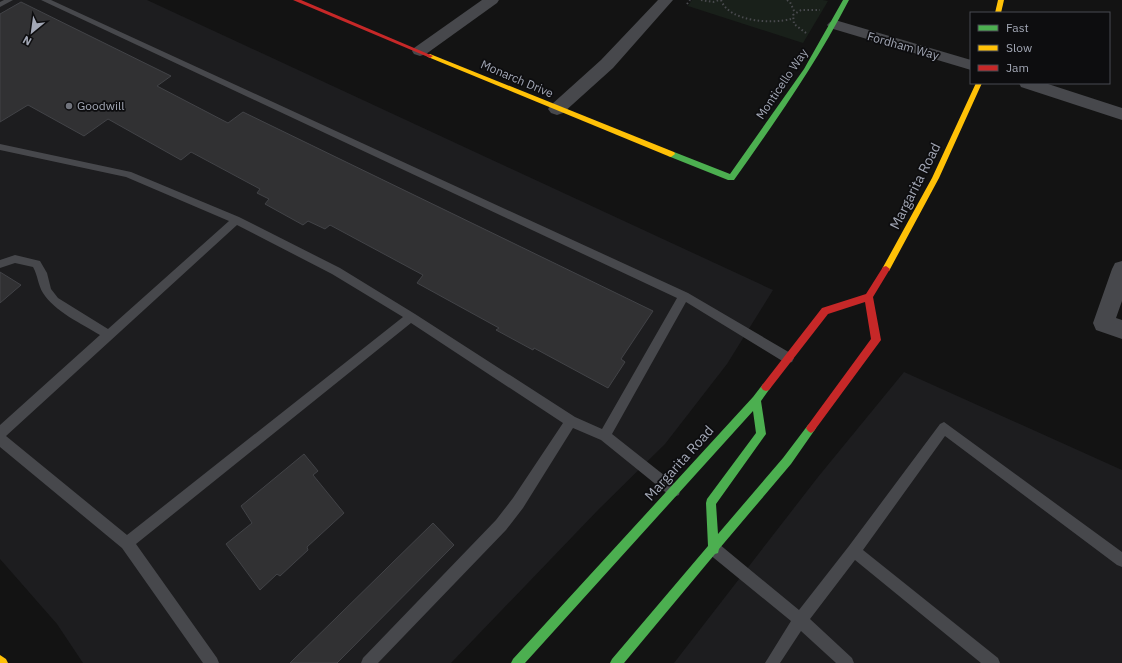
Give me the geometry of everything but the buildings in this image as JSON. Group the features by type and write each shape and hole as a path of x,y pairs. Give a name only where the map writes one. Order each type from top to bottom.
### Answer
{"main road":[{"name":"Monticello Way","path":"731,178 792,92 835,25 846,0"},
{"path":"998,12 1002,0"},
{"name":"Monarch Drive","path":"302,1 557,109 731,178"},
{"name":"Margarita Road","path":"517,663 618,550 674,491 756,400 825,311 869,297 905,237 957,134 979,84"},
{"path":"616,663 787,461 876,340 869,297"},
{"path":"714,549 711,503 760,434 756,400"}],"street":[{"path":"420,51 492,0"},
{"path":"557,109 607,64 666,0"},
{"name":"Fordham Way","path":"835,25 970,65"},
{"path":"1030,84 1122,114"},
{"path":"1113,326 1122,269"}],"lane":[{"path":"0,4 9,0"},
{"path":"45,0 684,296 788,358"},
{"path":"0,148 128,174 236,220 336,271 411,317 571,420 605,436 674,491"},
{"path":"0,433 236,220"},
{"path":"0,264 15,259 36,264 42,273 46,290 54,301 109,335"},
{"path":"605,436 684,296"},
{"path":"127,543 411,317"},
{"path":"368,663 501,525 518,503 571,420"},
{"path":"772,663 800,620 854,551 944,428 1122,560"},
{"path":"0,439 127,543 212,663"},
{"path":"714,549 800,620 847,663"},
{"path":"854,551 993,663"}],"path":[{"path":"687,4 690,0"},
{"path":"701,0 713,2 720,0 721,4 728,10 753,20 766,22 779,22 791,19 795,12 810,8 823,10"},
{"path":"787,0 790,2 795,12"},
{"path":"791,19 793,25 811,35"}],"shaded area":[{"path":"0,0 147,0 773,290 727,364 665,444 598,510 451,663 83,663 57,624 0,559"},
{"path":"692,0 828,1 803,43 688,6"},
{"path":"904,372 1122,470 1122,663 674,663 818,477"}],"traffic: fast":[{"path":"671,154 731,178 807,69 821,47 846,0"},
{"path":"517,663 756,400 766,387"},
{"path":"714,549 711,503 761,434 756,400"},
{"path":"616,663 787,461 811,428"}],"traffic: slow":[{"path":"998,12 1001,0"},
{"path":"430,56 671,154"},
{"path":"886,269 936,178 979,84"}],"traffic: jam":[{"path":"296,0 430,56"},
{"path":"811,428 876,340 869,297 886,269"},
{"path":"766,387 825,311 869,297"}],"place":[{"name":"Goodwill","path":"69,106"}]}
